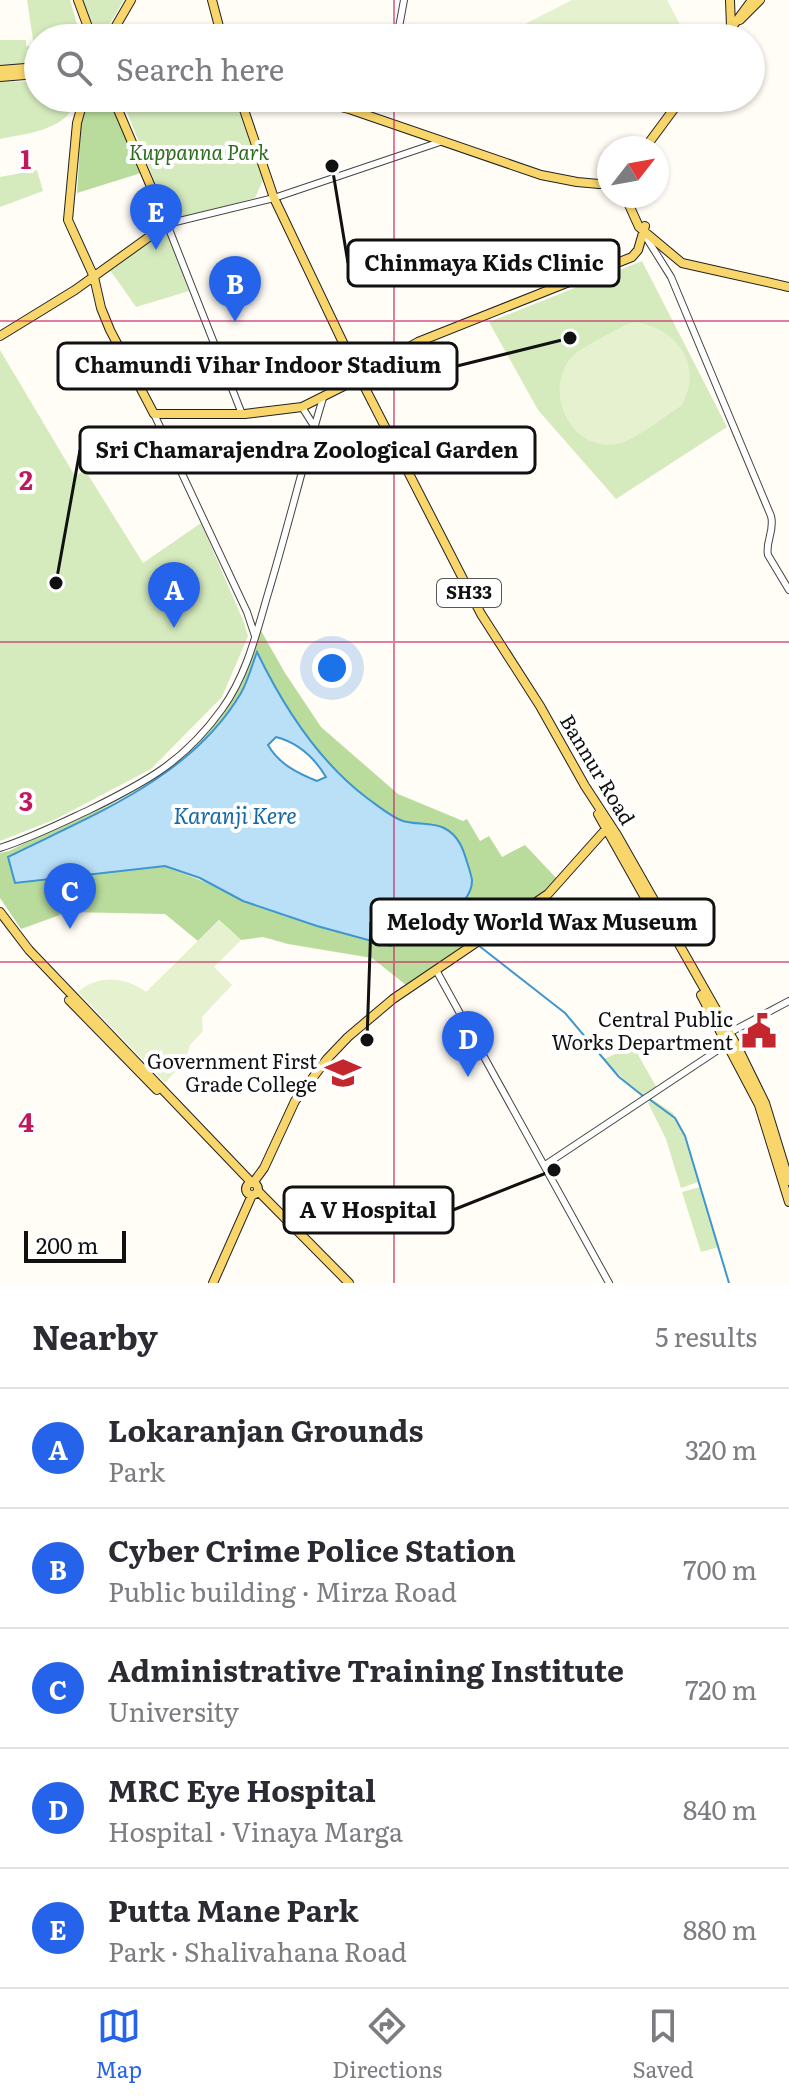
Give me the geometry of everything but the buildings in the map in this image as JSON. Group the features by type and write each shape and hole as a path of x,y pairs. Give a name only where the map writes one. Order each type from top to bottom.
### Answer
{"main road":[{"path":"77,0 85,24"},
{"path":"117,24 131,0"},
{"path":"212,0 218,24"},
{"path":"730,0 731,24"},
{"path":"735,24 752,0"},
{"path":"736,24 760,0"},
{"path":"0,70 24,68"},
{"path":"0,77 24,75"},
{"path":"79,112 68,220 94,277 101,308"},
{"path":"0,336 75,290 167,224 119,112"},
{"name":"Bannur Road","path":"245,112 274,198 360,378 468,591 540,706 765,1103 789,1181"},
{"path":"357,112 541,175 597,183"},
{"path":"654,136 672,112"},
{"path":"629,258 637,239 631,208"},
{"path":"75,290 90,291 101,308 154,414 242,414 302,407 360,378 418,342 629,258 638,250 644,228 634,208"},
{"path":"633,214 644,228 688,262 789,285"},
{"path":"213,1283 253,1189 285,1123 305,1093 367,1024 437,973 536,909 559,890 611,834"},
{"path":"0,912 29,950 253,1189 347,1283"},
{"path":"0,920 81,1012 253,1189"},
{"path":"728,1038 759,1105 789,1202"}],"street":[{"path":"400,24 404,0"},
{"path":"242,414 167,224 274,198 440,142"},
{"path":"644,228 676,288 771,516 773,528 766,550 771,564 789,590"},
{"path":"0,848 35,836 140,785 176,761 224,706 240,676 261,618 323,398"},
{"path":"302,407 314,426"},
{"path":"154,414 250,617 255,636"},
{"path":"437,973 609,1283"},
{"path":"545,1165 646,1098 728,1038 789,1001"}],"green space":[{"path":"27,0 70,0 77,24 31,24"},
{"path":"82,0 124,0 110,24 89,24"},
{"path":"572,0 667,0 680,24 525,24"},
{"path":"0,40 24,40 24,69 0,69"},
{"path":"0,81 24,82 24,112 69,112 45,129 0,139"},
{"path":"82,112 115,112 141,173 77,193"},
{"name":"Kuppanna Park","path":"127,112 241,112 263,180 255,198 170,221"},
{"path":"37,170 43,191 0,207 0,177"},
{"path":"166,230 189,291 136,307 110,270"},
{"path":"642,261 727,427 616,499 538,410 489,322"},
{"path":"637,322 665,333 683,352 690,378 687,392 681,406 632,438 617,444 601,444 587,439 566,418 561,403 562,373 570,359 581,350 627,324"},
{"path":"0,350 75,476 85,470 143,563 201,523 248,636 222,697 151,769 56,819 0,841"},
{"path":"260,629 321,727 398,794 463,821 467,819 480,841 489,836 502,857 525,845 558,880 533,904 406,985 372,958 263,937 241,940 219,920 198,941 165,914 68,912 21,929 0,898 0,853 149,782 99,811 97,873 164,866 317,926 390,946 438,923 463,903 441,826 399,819 355,789 299,724 257,653 243,688 227,713 196,747 160,775 194,745 222,714"},
{"path":"219,920 241,940 214,967 232,985 202,1017 203,1031 190,1045 185,1061 165,1083 78,992 94,982 112,980 130,983 146,992"},
{"path":"633,1046 657,1088 644,1096 604,1059"},
{"path":"652,1099 673,1113 683,1133 698,1182 681,1188 666,1139 648,1103"},
{"path":"700,1187 719,1247 701,1252 682,1192"}],"water":[{"name":"Karanji Kere","path":"257,652 303,731 349,783 398,819 439,826 456,838 464,852 472,880 470,891 453,912 427,929 390,946 243,901 200,878 165,866 15,883 8,857 137,791 195,749 220,723 241,693","holes":["276,737 305,752 326,777 317,781 283,763 268,745"]}],"waterway":[{"path":"448,915 473,940"},
{"path":"478,945 565,1013 619,1077 643,1096"},
{"path":"649,1099 675,1118 685,1136 729,1283"}],"place":[{"name":"Chinmaya Kids Clinic","path":"332,166"},
{"name":"Putta Mane Park","path":"156,250"},
{"name":"Cyber Crime Police Station","path":"235,322"},
{"name":"Chamundi Vihar Indoor Stadium","path":"570,338"},
{"name":"Sri Chamarajendra Zoological Garden","path":"56,583"},
{"name":"Lokaranjan Grounds","path":"174,628"},
{"name":"Administrative Training Institute","path":"70,929"},
{"name":"Central Public Works Department","path":"759,1031"},
{"name":"Melody World Wax Museum","path":"367,1040"},
{"name":"Government First Grade College","path":"343,1073"},
{"name":"MRC Eye Hospital","path":"468,1077"},
{"name":"A V Hospital","path":"554,1170"}]}
